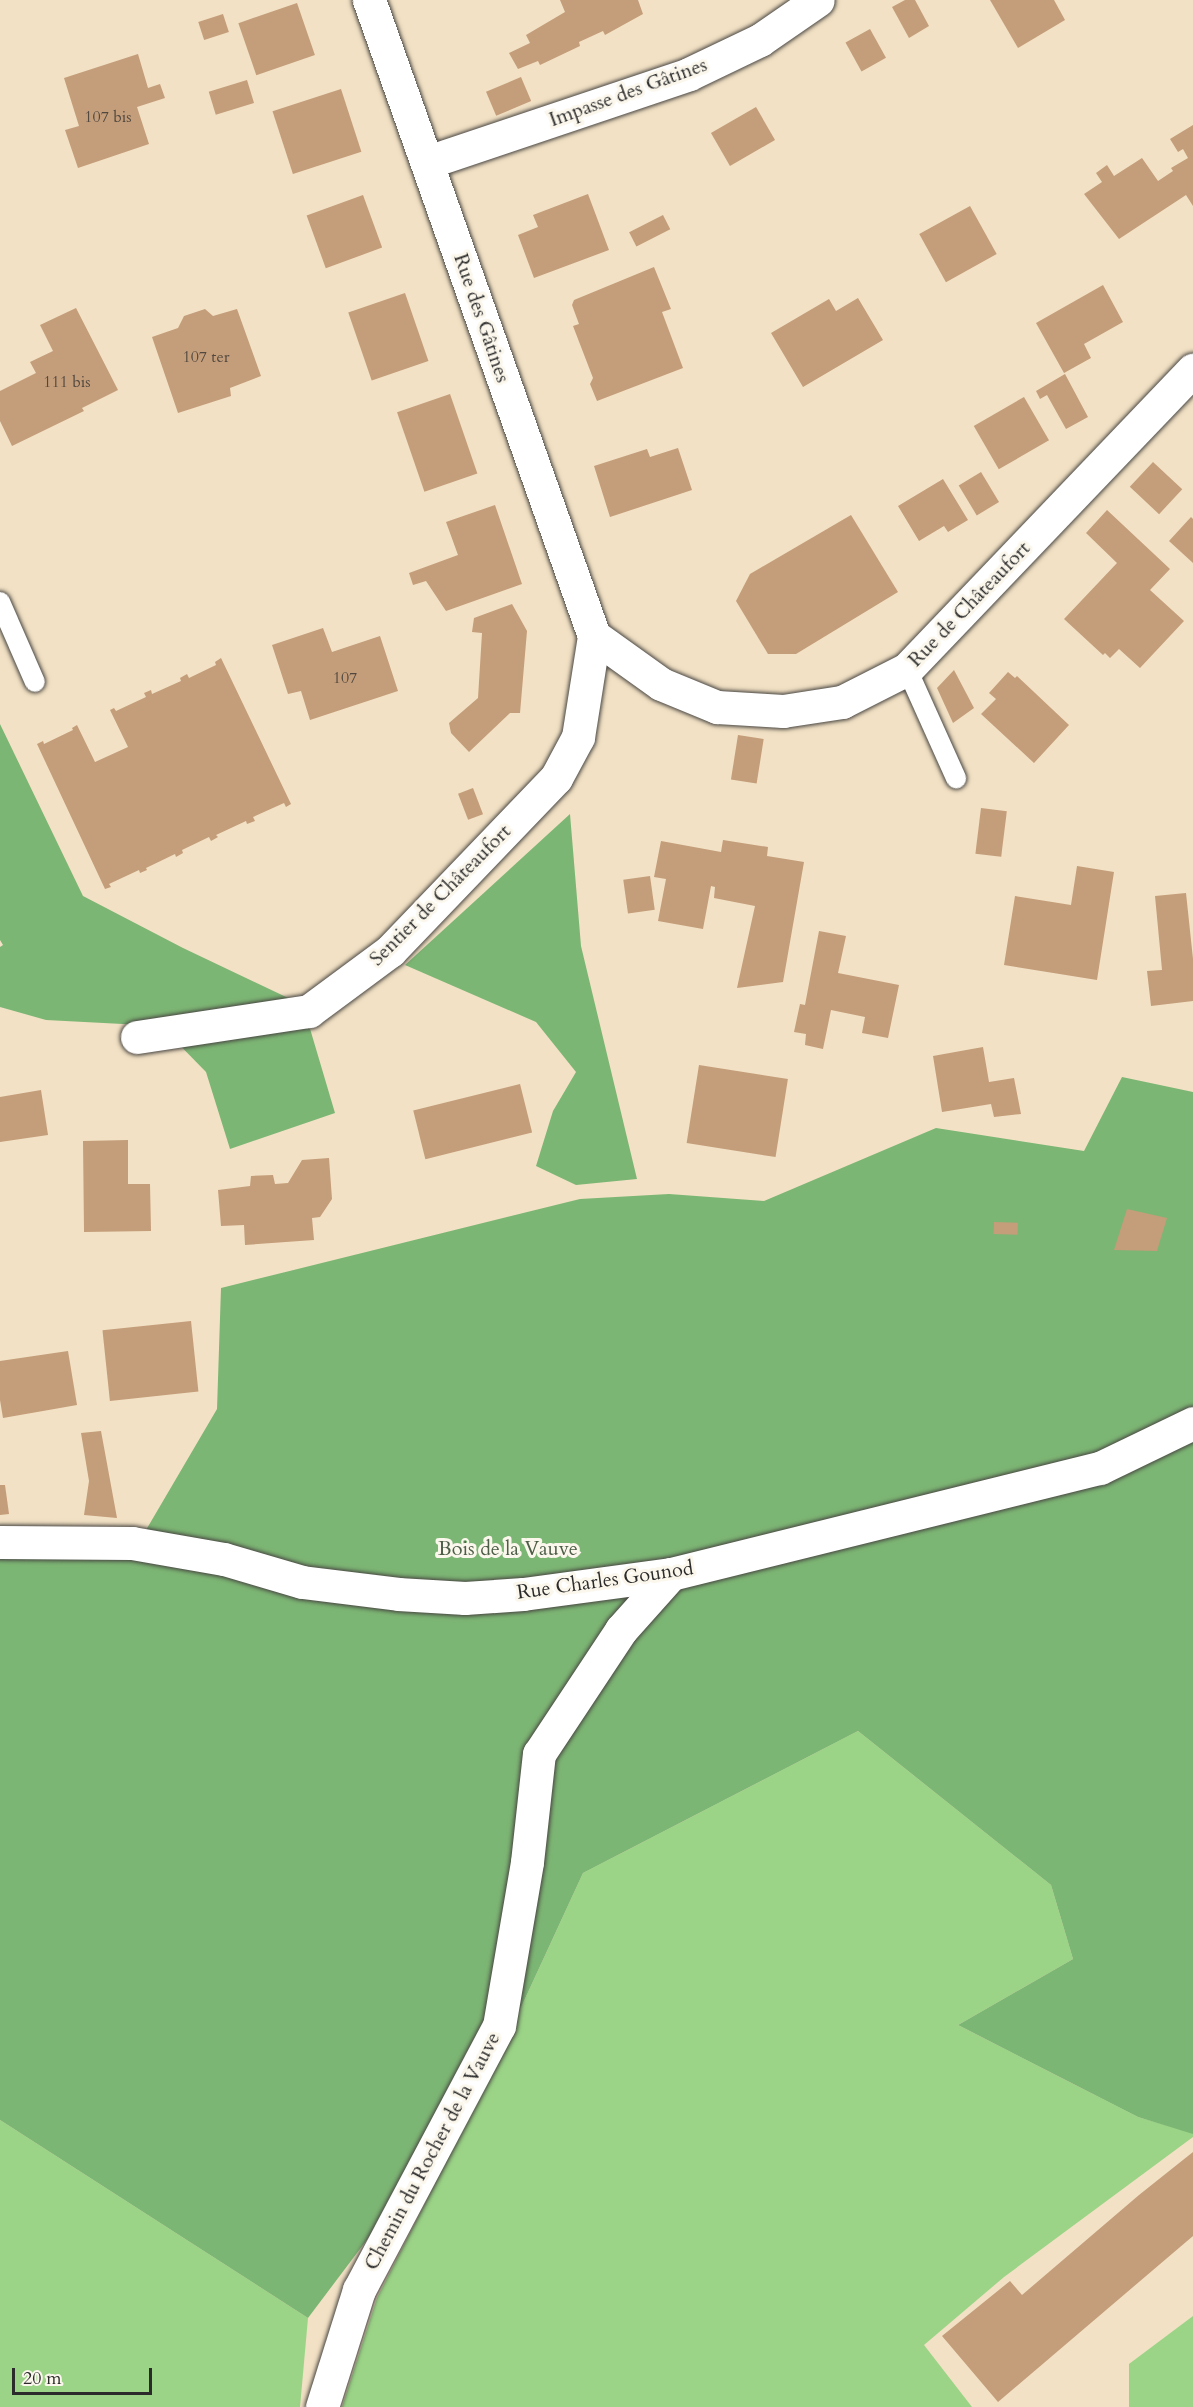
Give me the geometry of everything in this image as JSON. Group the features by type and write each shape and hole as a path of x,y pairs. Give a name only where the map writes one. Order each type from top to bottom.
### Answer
{"street":[{"name":"Rue des Gâtines","path":"369,0 594,636"},
{"name":"Impasse des Gâtines","path":"428,162 689,74 760,40 818,0"},
{"name":"Rue de Châteaufort","path":"594,636 661,684 717,707 783,711 842,702 907,669 1193,370"},
{"name":"Sentier de Châteaufort","path":"137,1037 309,1011 390,951 556,778 578,737 594,636"},
{"name":"Rue Charles Gounod","path":"0,1542 132,1543 224,1559 302,1582 398,1594 465,1598 523,1594 671,1574 1100,1468 1193,1423"},
{"name":"Chemin du Rocher de la Vauve","path":"322,2407 359,2290 499,2026 526,1862 538,1754 621,1630 671,1574"}],"lane":[{"path":"0,602 35,682"},
{"path":"907,669 956,778"}],"green space":[{"path":"0,724 83,896 183,948 303,1005 335,1113 230,1149 206,1072 161,1026 46,1020 0,1007 0,947 3,945 0,940"},
{"path":"570,814 581,946 637,1179 576,1185 536,1166 553,1111 576,1072 536,1022 405,965"},
{"name":"Bois de la Vauve","path":"1122,1077 1193,1092 1193,2134 1138,2117 958,2025 1073,1959 1051,1885 858,1731 583,1873 488,2079 308,2318 0,2120 0,1558 129,1559 217,1409 221,1288 580,1199 669,1194 764,1201 936,1128 1084,1151"},
{"path":"858,1731 1051,1885 1073,1959 958,2025 1138,2117 1193,2133 1193,2137 1004,2277 924,2345 972,2407 342,2407 377,2298 488,2079 583,1873"},
{"path":"0,2120 308,2318 300,2407 0,2407"},
{"path":"1193,2316 1193,2407 1129,2407 1129,2364"}],"building":[{"path":"560,0 638,0 643,14 605,35 603,31 579,42 580,46 540,65 538,61 518,69 509,53 530,43 526,35 565,12"},
{"path":"905,0 915,0 929,26 909,38 892,7"},
{"path":"990,0 1054,0 1065,20 1018,48"},
{"path":"297,3 315,55 256,75 238,23"},
{"path":"223,14 229,32 204,40 198,22"},
{"path":"870,29 886,58 862,71 846,43"},
{"path":"138,54 148,88 160,84 165,98 137,107 149,144 78,168 65,130 79,126 64,78"},
{"path":"521,77 531,101 496,116 486,92"},
{"path":"247,80 254,103 216,115 209,92"},
{"path":"341,89 361,152 293,174 273,111"},
{"path":"756,107 775,140 730,166 711,133"},
{"path":"1193,125 1193,206 1186,195 1119,239 1084,194 1102,182 1096,173 1107,165 1114,176 1142,158 1158,181 1173,171 1171,168 1188,158 1183,149 1178,152 1170,139"},
{"path":"588,194 609,250 534,278 518,235 538,227 533,215"},
{"path":"363,195 382,248 326,268 307,216"},
{"path":"970,206 997,254 946,282 919,234"},
{"path":"663,215 670,229 636,247 629,232"},
{"path":"654,267 671,309 662,312 683,368 597,401 590,384 593,378 573,326 579,324 572,305 574,300"},
{"path":"1103,285 1123,322 1084,344 1091,358 1064,373 1036,323"},
{"path":"405,293 428,361 372,381 348,313"},
{"path":"858,298 883,340 803,387 771,333 829,299 836,311"},
{"path":"76,308 118,390 82,408 84,411 12,446 0,421 0,391 36,373 30,362 53,351 40,325"},
{"path":"205,309 213,316 237,309 261,376 230,388 231,396 178,413 152,337 178,328 184,316"},
{"path":"1065,374 1088,417 1066,429 1047,395 1040,399 1036,391"},
{"path":"450,394 477,473 424,492 397,412"},
{"path":"1024,397 1049,440 999,469 974,426"},
{"path":"678,448 692,490 610,517 594,466 647,449 650,457"},
{"path":"1153,462 1182,489 1159,514 1130,487"},
{"path":"981,472 999,502 977,515 959,485"},
{"path":"943,479 968,520 948,532 944,526 919,541 898,506"},
{"path":"495,505 522,584 446,611 426,581 413,585 409,573 458,555 446,522"},
{"path":"1107,510 1170,569 1150,590 1184,621 1140,668 1119,649 1110,658 1105,653 1103,655 1064,619 1117,563 1086,533"},
{"path":"851,515 898,592 796,654 768,654 736,601 750,574"},
{"path":"1191,517 1193,519 1193,563 1169,541"},
{"path":"512,604 527,631 520,713 510,713 469,752 451,733 449,723 478,698 482,633 472,632 474,618"},
{"path":"323,628 332,652 380,636 398,691 310,720 301,691 288,694 272,645"},
{"path":"221,658 291,804 286,807 284,803 253,817 255,821 247,824 246,821 216,835 218,837 211,841 209,837 182,850 183,853 176,857 175,854 140,873 139,870 109,884 111,887 105,889 37,744 43,741 44,744 73,730 72,728 77,725 95,762 128,747 110,710 114,708 116,711 146,697 144,693 151,690 152,694 181,681 180,678 187,674 189,678 216,665 215,662"},
{"path":"954,670 974,708 953,723 937,688"},
{"path":"1008,672 1015,678 1017,676 1069,725 1034,763 981,714 996,699 989,693"},
{"path":"738,735 764,739 757,784 731,779"},
{"path":"473,788 483,814 468,820 458,794"},
{"path":"981,808 1007,811 1001,857 975,854"},
{"path":"723,840 768,847 767,856 804,862 783,982 737,988 755,906 714,898 715,887 711,886 703,929 658,921 666,879 654,877 661,841 721,852"},
{"path":"1077,866 1114,872 1097,980 1004,965 1015,896 1071,905"},
{"path":"650,876 655,910 628,913 623,880"},
{"path":"1186,893 1193,959 1193,1001 1151,1006 1147,971 1162,970 1155,896"},
{"path":"819,931 846,936 838,973 899,985 888,1038 862,1033 865,1017 831,1010 823,1049 805,1045 806,1034 794,1032 800,1004 805,1005"},
{"path":"983,1047 989,1082 1014,1078 1021,1114 994,1117 991,1104 942,1112 933,1056"},
{"path":"699,1065 788,1079 776,1157 687,1143"},
{"path":"520,1084 532,1133 425,1159 413,1111"},
{"path":"41,1090 48,1135 0,1142 0,1097"},
{"path":"128,1140 128,1184 150,1184 151,1231 84,1232 83,1141"},
{"path":"329,1158 332,1199 320,1217 312,1218 314,1240 245,1245 244,1225 221,1226 218,1190 250,1186 251,1176 273,1175 275,1184 288,1183 302,1160"},
{"path":"1127,1209 1167,1218 1157,1251 1114,1250"},
{"path":"994,1222 1018,1223 1018,1235 994,1234"},
{"path":"191,1321 198,1392 110,1401 102,1330"},
{"path":"68,1351 77,1405 3,1418 0,1400 0,1361"},
{"path":"101,1431 117,1518 84,1515 89,1481 81,1433"},
{"path":"0,1485 5,1485 9,1514 0,1515"},
{"path":"1193,2152 1193,2236 998,2402 942,2336 1010,2281 1022,2295"}]}
